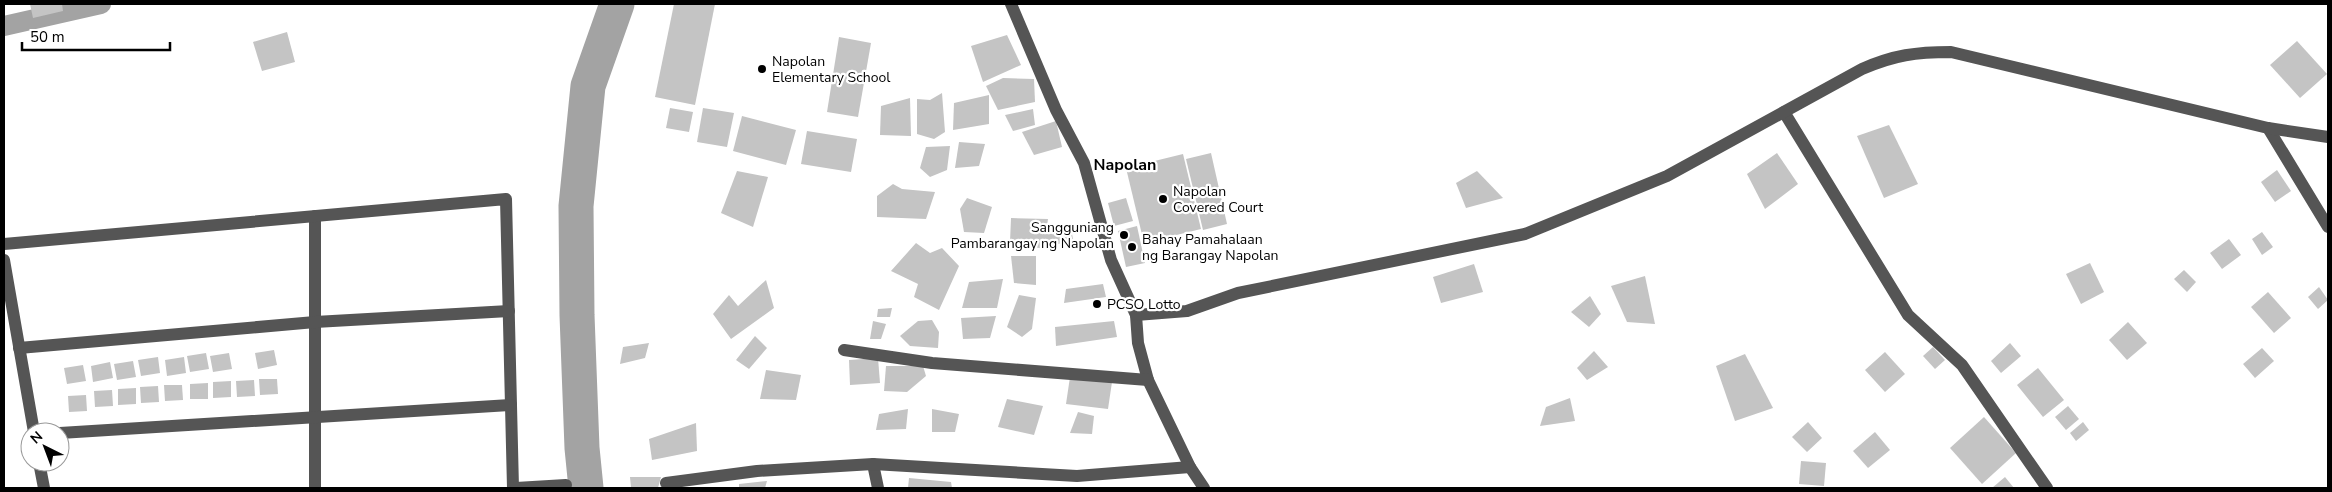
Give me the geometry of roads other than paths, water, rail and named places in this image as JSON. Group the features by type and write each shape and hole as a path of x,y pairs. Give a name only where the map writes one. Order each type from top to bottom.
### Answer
{"street":[{"path":"1011,4 1056,110 1084,163 1111,260 1136,315 1138,344 1148,380 1190,467 1204,488"},
{"path":"1136,315 1187,311 1238,293 1525,234 1668,176 1862,69 1888,58 1916,52 1951,52 2268,128 2328,137"},
{"path":"1784,112 1908,315 1962,366 2046,488"},
{"path":"2268,128 2328,227"},
{"path":"4,244 506,199 514,488 566,485"},
{"path":"314,216 315,488"},
{"path":"4,260 32,422"},
{"path":"19,348 315,322 509,311"},
{"path":"844,350 932,363 1148,380"},
{"path":"70,432 512,405"},
{"path":"666,482 757,471 873,464 1079,482 1190,467"},
{"path":"873,464 878,488"},
{"path":"41,472 44,488"}],"waterway":[{"path":"4,26 101,4"},
{"path":"586,488 582,448 577,315 576,206 588,86 617,4"}],"place":[{"name":"Napolan Elementary School","path":"762,69"},
{"name":"Napolan Covered Court","path":"1163,199"},
{"name":"Sangguniang Pambarangay ng Napolan","path":"1124,235"},
{"name":"Bahay Pamahalaan ng Barangay Napolan","path":"1132,247"},
{"name":"PCSO Lotto","path":"1097,304"}],"district":[{"name":"Napolan","path":"1125,165"}]}
